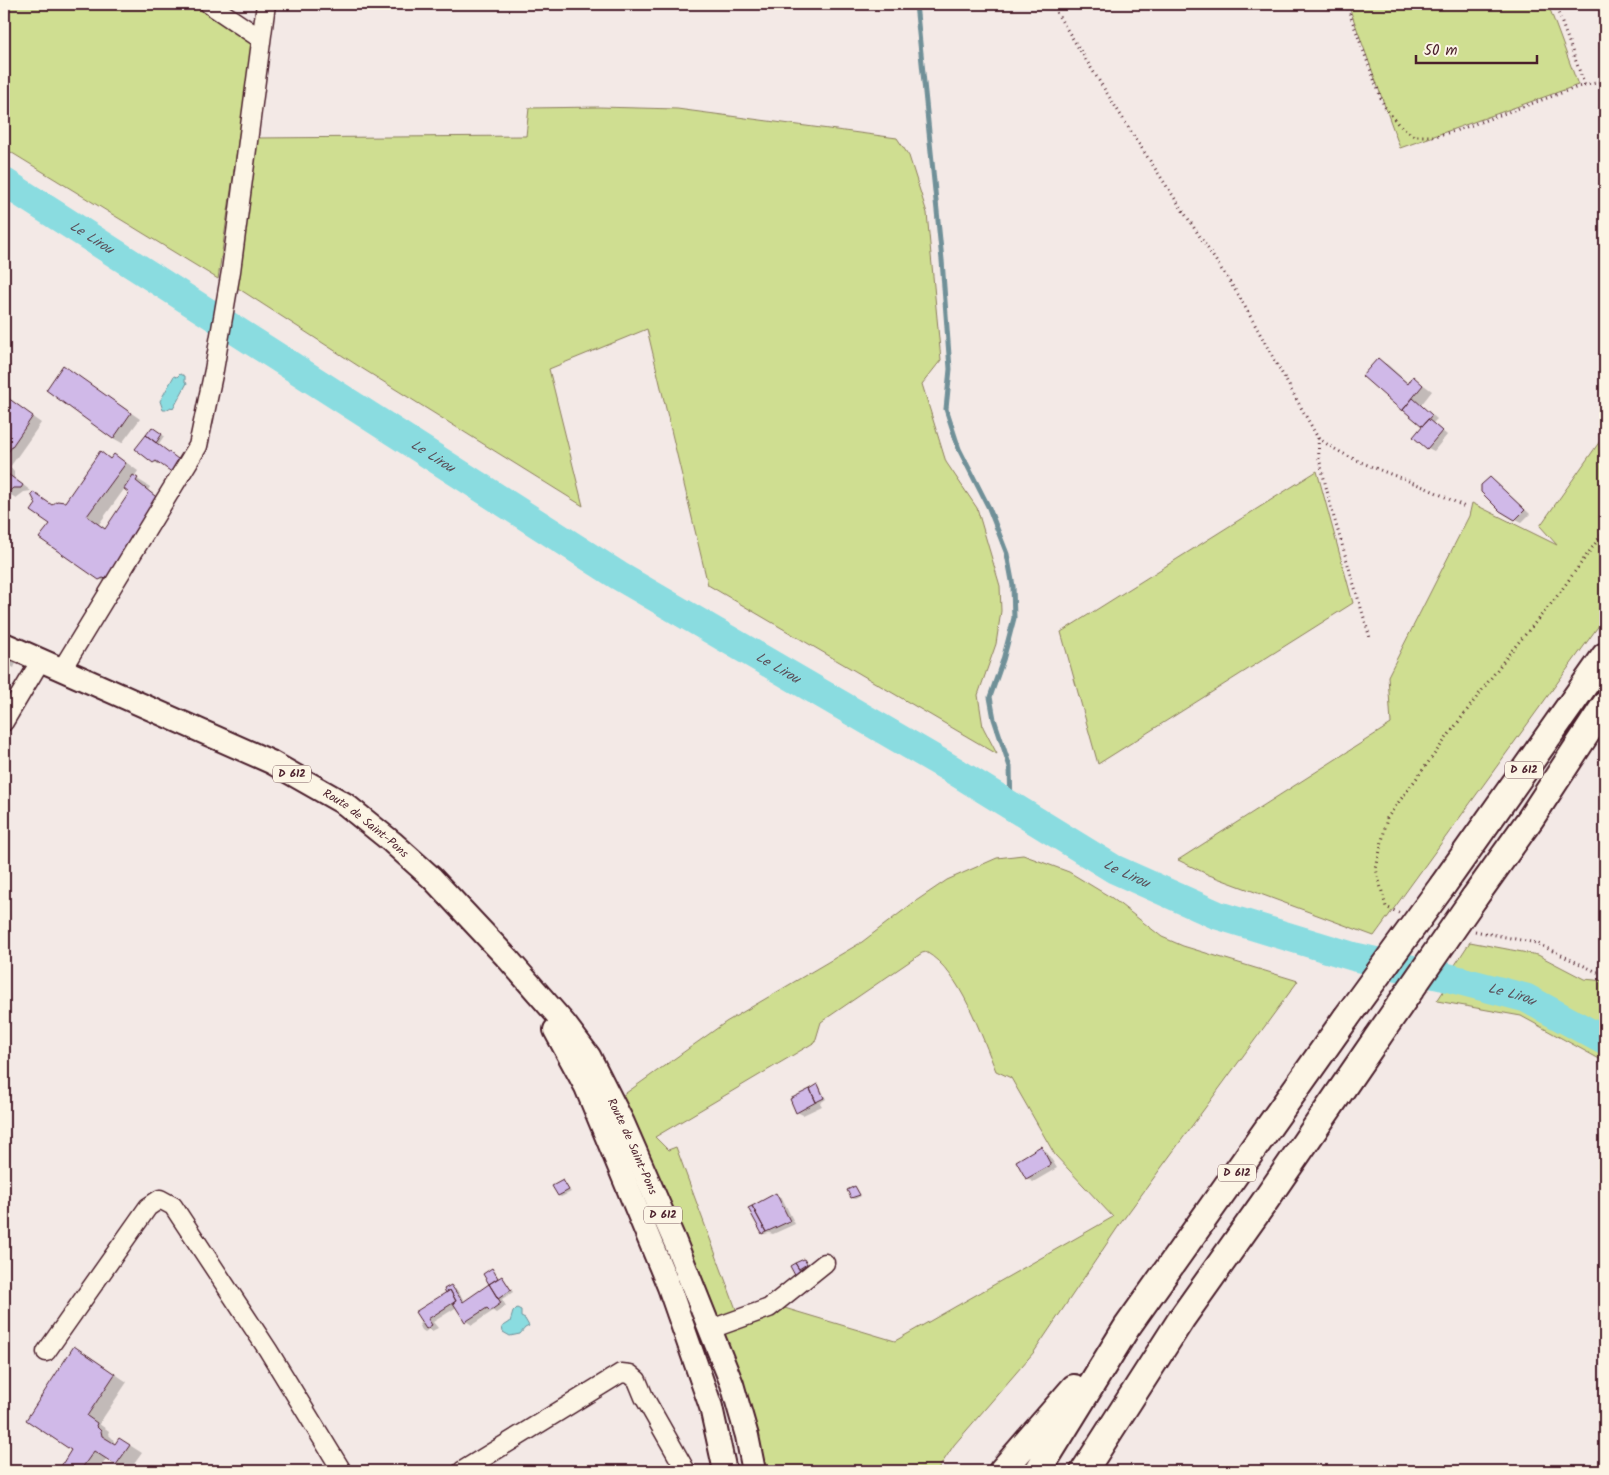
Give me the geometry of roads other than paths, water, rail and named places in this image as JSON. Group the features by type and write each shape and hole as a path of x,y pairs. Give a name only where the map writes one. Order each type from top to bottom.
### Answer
{"highway":[{"name":"D 612","path":"1002,1471 1127,1327 1605,656"},
{"name":"D 612","path":"1107,1471 1127,1416 1182,1318 1531,818 1605,705"},
{"path":"1084,1471 1182,1318"},
{"path":"1038,1471 1127,1327"}],"main road":[{"name":"Route de Saint-Pons","path":"4,644 271,762 345,804 392,842 432,878 528,981 565,1024 589,1056 623,1123 711,1329 732,1384 747,1436 754,1471"},
{"name":"Route de Saint-Pons","path":"528,981 586,1087 669,1287 711,1407 725,1471"}],"street":[{"path":"209,4 261,39"},
{"path":"62,669 198,446 214,370 231,271 266,4"},
{"path":"4,722 41,660"},
{"path":"46,1352 148,1207 160,1199 174,1206 268,1350 342,1471"},
{"path":"711,1329 768,1308 825,1263"},
{"path":"462,1471 621,1373 630,1374 637,1380 644,1397 686,1471"}],"water":[{"path":"180,374 185,376 185,382 187,383 173,409 171,407 163,410 160,401 174,376 177,377"},
{"path":"517,1308 521,1310 521,1317 525,1319 529,1326 520,1334 510,1336 503,1332 502,1327 510,1322 513,1312"}],"waterway":[{"path":"916,4 942,260 950,369 946,409 959,449 989,508 1007,554 1013,586 1014,618 1003,660 990,697 994,719 1010,767 1011,806"},
{"name":"Le Lirou","path":"4,182 619,576 953,770 1114,869 1217,915 1355,957 1442,976 1526,998 1605,1041"}]}
